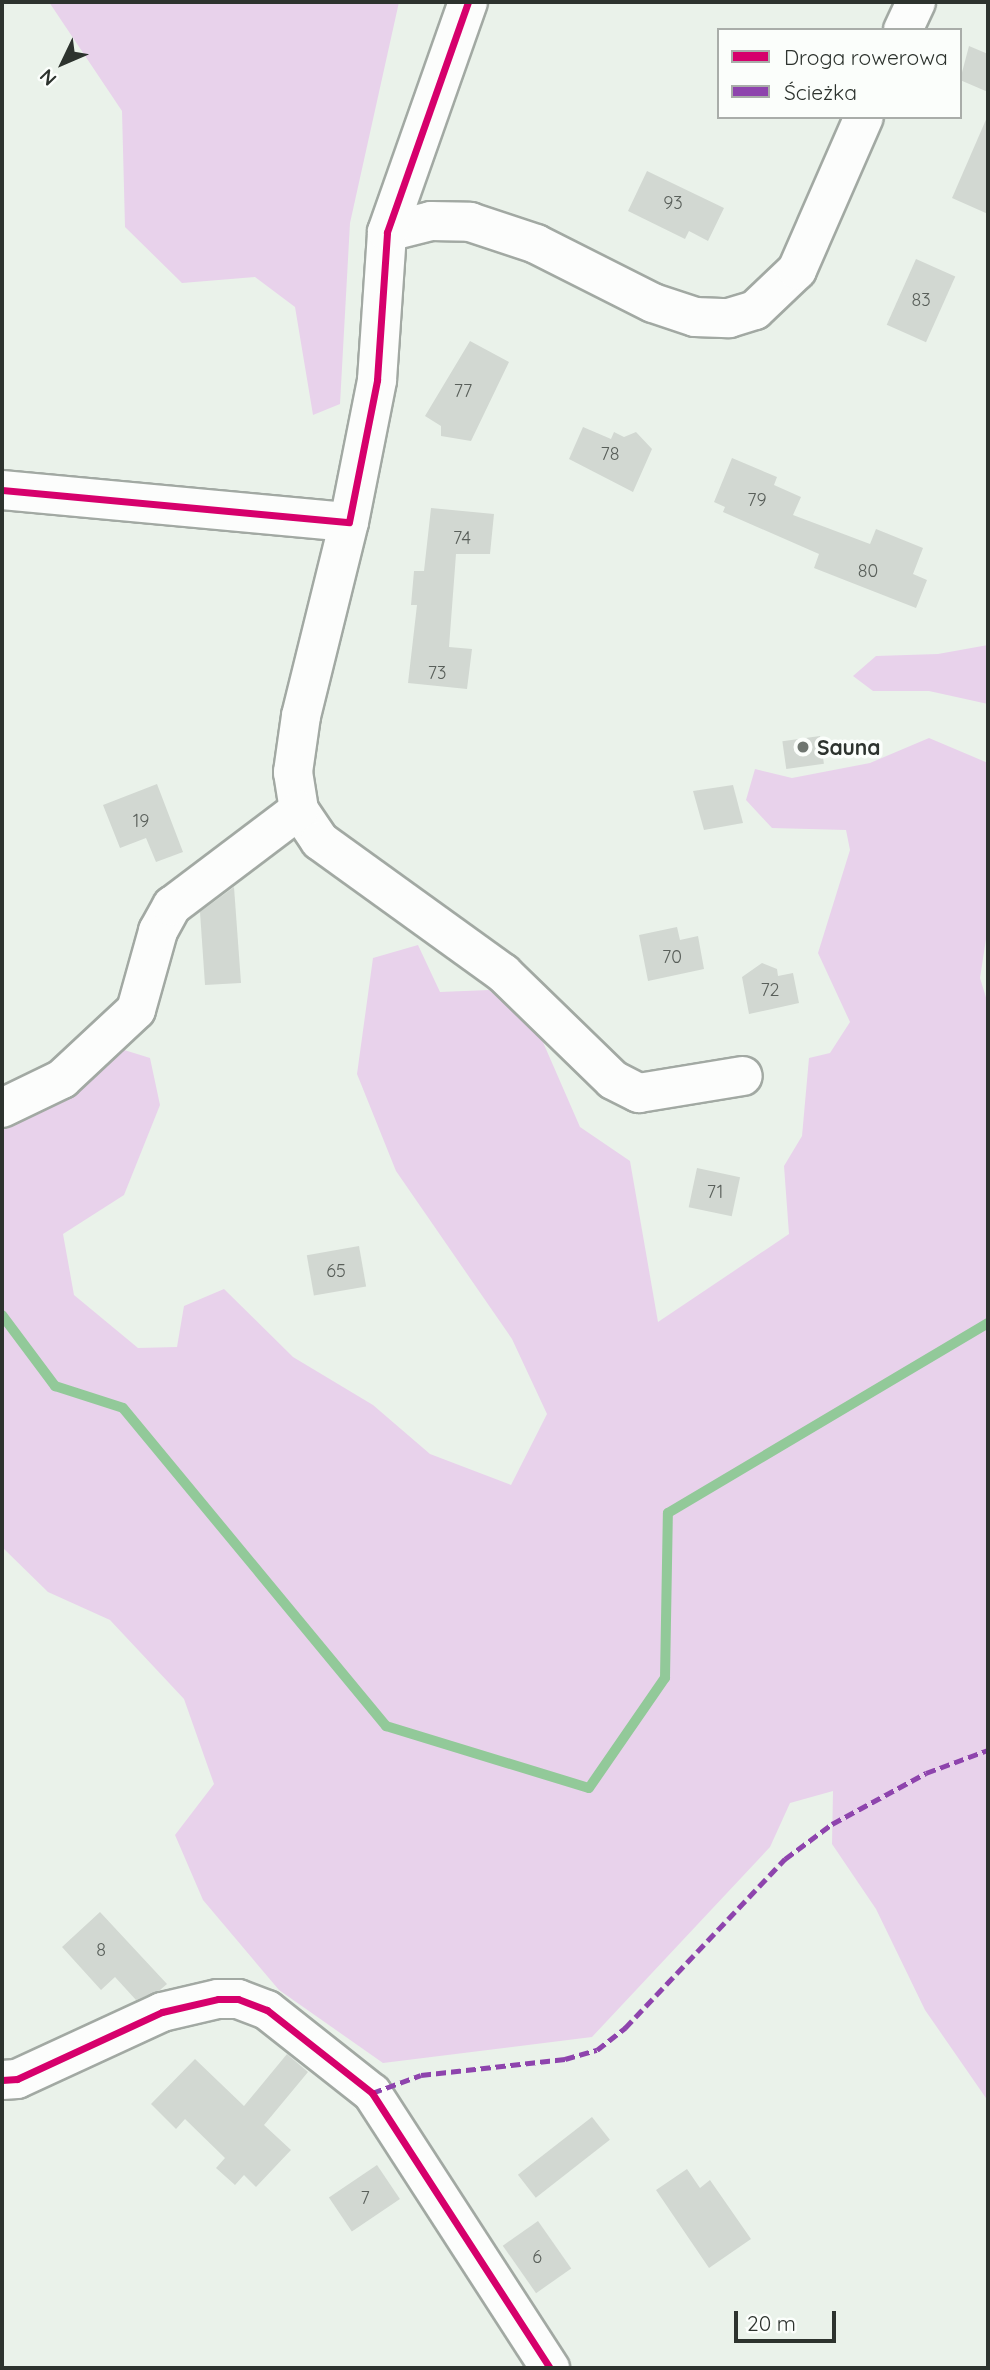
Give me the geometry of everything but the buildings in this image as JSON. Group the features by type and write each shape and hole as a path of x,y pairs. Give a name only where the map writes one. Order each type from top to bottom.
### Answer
{"street":[{"path":"468,2 387,232 377,380 349,522 301,716 293,772 299,810 342,861 503,974 613,1080 639,1093 743,1076"},
{"path":"904,28 915,2"},
{"path":"387,232 431,221 470,222 536,244 653,303 695,317 729,318 755,310 797,270 863,119"},
{"path":"2,490 349,522"},
{"path":"2,1108 62,1079 136,1010 158,931 172,906 299,810"},
{"path":"2,2080 17,2079 162,2012 218,1998 238,1999 267,2010 372,2093 550,2368"}],"shaded area":[{"path":"49,2 399,2 350,223 340,404 313,415 295,307 255,277 182,283 125,227 122,111"},
{"path":"988,645 988,704 929,691 873,691 853,676 876,656 938,654"},
{"path":"929,738 988,763 988,926 980,978 988,1004 988,2101 925,2010 876,1909 832,1844 833,1791 790,1803 770,1847 592,2037 383,2063 279,1990 203,1900 175,1835 214,1784 184,1699 110,1620 48,1592 2,1547 2,1123 121,1049 150,1058 160,1105 124,1195 63,1234 74,1295 138,1348 177,1347 184,1306 224,1289 293,1357 373,1405 430,1454 511,1485 547,1414 512,1339 396,1171 357,1074 373,958 418,945 440,992 489,990 539,1033 580,1127 630,1161 658,1322 789,1234 784,1166 802,1136 809,1058 830,1053 850,1022 818,953 850,850 846,830 772,828 746,800 755,769 792,778 870,763"}],"waterway":[{"path":"2,1315 55,1386 123,1408 386,1726 589,1788 665,1678 668,1513 988,1323"}],"marked path":[{"path":"372,2093 421,2075 565,2059 597,2050 625,2028 785,1859 832,1824 926,1773 988,1750"}],"cycle path":[{"path":"2,490 349,522 377,380 387,232 468,2"},
{"path":"2,2080 17,2079 162,2012 218,1999 238,1999 267,2010 372,2093 550,2368"}],"place":[{"name":"Sauna","path":"803,747"}]}
